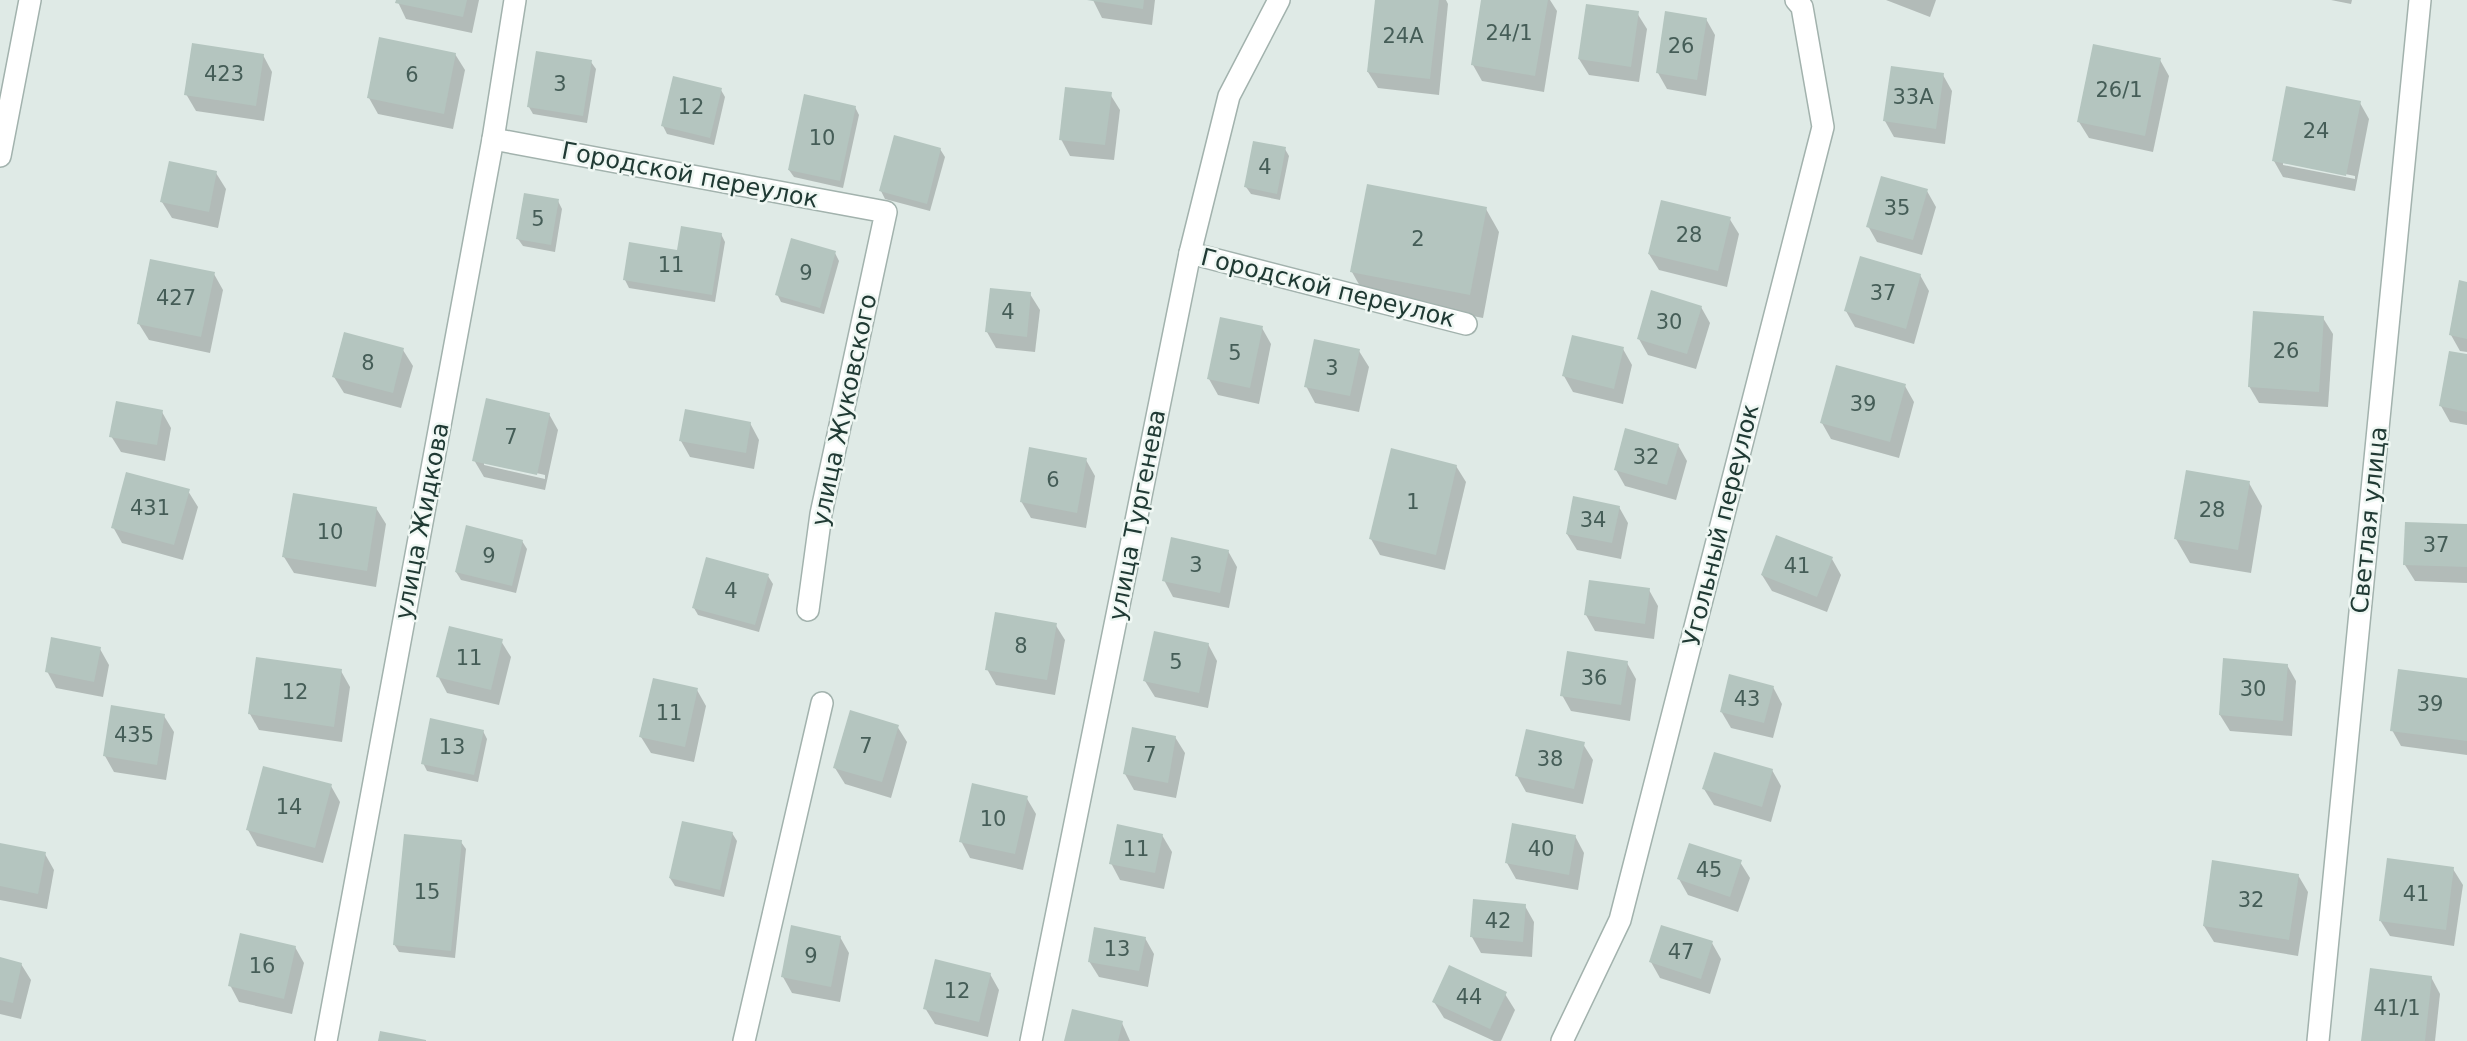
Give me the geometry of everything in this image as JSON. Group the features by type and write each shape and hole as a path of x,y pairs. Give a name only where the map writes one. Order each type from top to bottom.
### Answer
{"street":[{"path":"0,156 30,0"},
{"name":"улица Жидкова","path":"326,1041 493,139 515,0"},
{"name":"улица Тургенева","path":"1031,1041 1190,253 1229,96 1279,0"},
{"name":"Угольный переулок","path":"1562,1041 1620,920 1823,127 1802,7 1796,0"},
{"name":"Светлая улица","path":"2318,1041 2420,0"},
{"name":"Городской переулок","path":"493,139 886,212"},
{"name":"улица Жуковского","path":"808,610 821,514 886,212"},
{"name":"Городской переулок","path":"1190,253 1466,324"},
{"path":"744,1041 822,702"}],"building":[{"path":"396,0 467,0 463,17 395,3"},
{"path":"1087,0 1144,0 1143,9"},
{"path":"1375,0 1439,0 1430,79 1367,72"},
{"path":"1481,0 1548,0 1535,76 1471,65"},
{"path":"1586,4 1639,11 1631,67 1578,59"},
{"path":"1665,11 1707,18 1697,80 1656,73"},
{"path":"379,37 456,53 444,114 367,98"},
{"path":"192,43 264,54 256,106 184,95"},
{"path":"2093,44 2161,58 2145,136 2077,122"},
{"path":"536,51 592,60 583,116 527,107"},
{"path":"1891,66 1944,73 1936,129 1883,121"},
{"path":"673,76 722,88 710,138 661,126"},
{"path":"2286,86 2361,101 2346,176 2272,161"},
{"path":"1065,87 1112,92 1105,145 1059,140"},
{"path":"804,94 856,106 840,181 788,170"},
{"path":"894,135 941,148 927,204 879,191"},
{"path":"1253,141 1286,147 1277,194 1244,187"},
{"path":"169,161 217,171 209,212 160,202"},
{"path":"1881,176 1928,189 1913,240 1866,227"},
{"path":"1367,184 1487,207 1470,295 1350,272"},
{"path":"524,193 559,199 551,245 516,239"},
{"path":"1661,200 1731,217 1718,271 1648,254"},
{"path":"681,226 722,233 712,295 623,280 629,242 677,250"},
{"path":"791,238 836,251 820,308 775,295"},
{"path":"1860,256 1921,274 1906,329 1844,311"},
{"path":"150,259 215,272 201,337 137,324"},
{"path":"2459,280 2467,282 2467,339 2449,335"},
{"path":"990,288 1031,292 1027,337 985,332"},
{"path":"1651,290 1702,306 1687,354 1637,339"},
{"path":"2253,311 2324,316 2319,392 2248,387"},
{"path":"1220,317 1263,326 1250,388 1207,379"},
{"path":"344,332 404,348 393,393 332,377"},
{"path":"1572,335 1624,347 1614,389 1562,376"},
{"path":"1314,339 1360,349 1350,396 1304,387"},
{"path":"2449,351 2467,354 2467,412 2439,406"},
{"path":"1836,365 1906,384 1890,442 1820,423"},
{"path":"486,398 550,413 537,475 472,461"},
{"path":"116,401 163,410 157,445 109,437"},
{"path":"685,409 751,422 746,453 679,441"},
{"path":"1625,428 1679,444 1667,485 1614,470"},
{"path":"1029,447 1087,458 1077,513 1020,502"},
{"path":"1391,448 1457,465 1436,555 1369,539"},
{"path":"2186,470 2250,481 2238,550 2174,539"},
{"path":"126,472 190,489 174,545 111,528"},
{"path":"293,493 377,507 367,571 282,557"},
{"path":"1573,496 1620,506 1612,543 1566,534"},
{"path":"2405,522 2467,524 2467,567 2403,565"},
{"path":"466,525 523,540 512,586 455,572"},
{"path":"1776,535 1833,557 1817,597 1761,575"},
{"path":"1171,537 1229,550 1220,593 1162,581"},
{"path":"706,557 769,574 755,625 692,608"},
{"path":"1589,580 1650,588 1645,624 1584,615"},
{"path":"995,612 1057,623 1047,680 985,670"},
{"path":"449,626 503,639 491,690 436,677"},
{"path":"1154,631 1209,643 1199,693 1143,681"},
{"path":"51,637 101,647 94,682 45,672"},
{"path":"1567,651 1628,661 1621,705 1560,696"},
{"path":"256,657 342,669 334,727 248,714"},
{"path":"2223,658 2288,664 2283,721 2219,715"},
{"path":"2398,669 2467,678 2467,741 2390,731"},
{"path":"1729,674 1774,686 1764,723 1720,712"},
{"path":"653,678 698,688 685,747 639,737"},
{"path":"111,705 165,714 157,765 103,756"},
{"path":"850,710 899,725 882,782 833,768"},
{"path":"430,718 484,730 474,775 421,764"},
{"path":"1132,727 1176,736 1168,783 1123,774"},
{"path":"1526,729 1585,742 1574,789 1515,776"},
{"path":"1714,752 1773,769 1762,807 1702,789"},
{"path":"263,766 332,784 315,848 246,830"},
{"path":"972,783 1028,796 1015,854 959,842"},
{"path":"682,821 733,832 720,890 669,878"},
{"path":"1512,823 1576,835 1569,875 1505,863"},
{"path":"1117,824 1163,834 1155,873 1109,864"},
{"path":"404,834 462,840 451,951 393,945"},
{"path":"0,843 46,852 38,894 0,886"},
{"path":"1689,843 1742,860 1730,897 1677,879"},
{"path":"2387,858 2454,867 2446,930 2379,921"},
{"path":"2212,860 2299,874 2289,940 2203,926"},
{"path":"1473,899 1526,904 1523,942 1470,937"},
{"path":"791,925 841,936 831,987 781,977"},
{"path":"1661,925 1713,941 1701,979 1649,962"},
{"path":"1094,927 1146,937 1139,971 1088,962"},
{"path":"240,933 296,946 284,999 228,986"},
{"path":"0,957 22,963 13,1003 0,1000"},
{"path":"935,959 991,973 979,1022 923,1009"},
{"path":"1449,965 1507,992 1490,1029 1432,1002"},
{"path":"2370,968 2432,976 2425,1041 2361,1041"},
{"path":"1072,1009 1123,1021 1118,1041 1064,1041"},
{"path":"380,1031 426,1040 426,1041 378,1041"}]}
